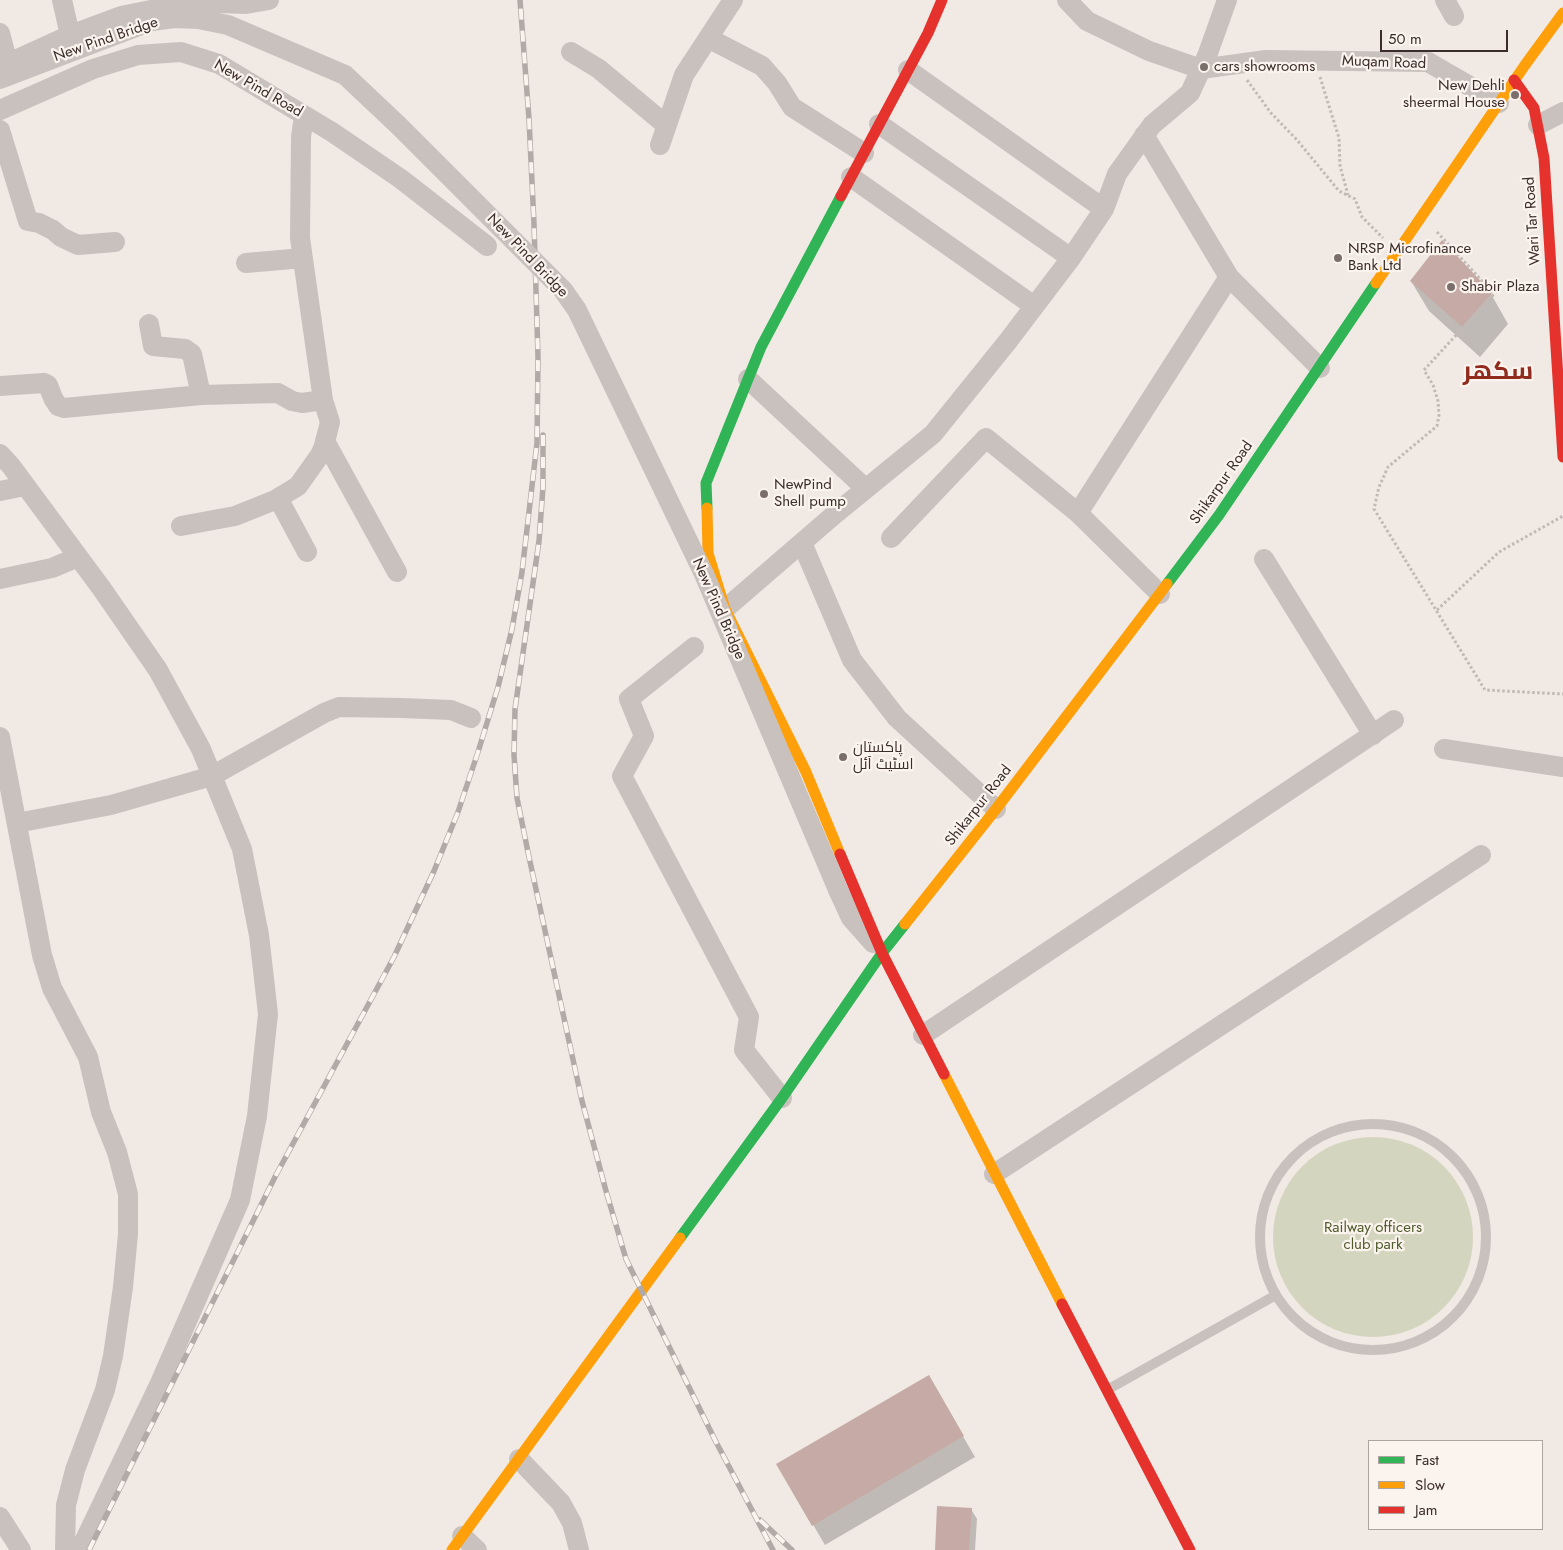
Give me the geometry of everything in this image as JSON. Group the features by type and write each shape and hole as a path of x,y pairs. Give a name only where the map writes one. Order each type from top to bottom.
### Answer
{"main road":[{"path":"942,0 928,33 761,347 706,484 708,553 725,609 806,772 882,953 994,1174 1190,1550"},
{"name":"Shikarpur Road","path":"457,1543 782,1098 882,953 996,809 1219,515 1514,80 1563,13"},
{"name":"Wari Tar Road","path":"1514,80 1534,108 1544,158 1563,457"}],"street":[{"path":"62,0 70,36"},
{"path":"0,33 3,70 70,36 121,16 170,6 219,3 246,4 269,0"},
{"path":"660,145 684,75 733,0"},
{"name":"Muqam Road","path":"1067,0 1088,21 1149,51 1201,69 1266,60 1428,62 1499,103"},
{"path":"725,609 933,434 1008,341 1104,210 1117,174 1152,124 1190,93 1227,0"},
{"name":"New Pind Bridge","path":"3,70 152,21 174,18 198,19 228,26 344,74 398,125 563,290 577,310 704,574 850,918 882,953"},
{"path":"708,38 762,66 777,83 792,107 864,153"},
{"name":"New Pind Road","path":"0,110 94,69 138,55 181,52 219,64 332,132 401,179 487,246"},
{"path":"571,52 599,69 666,125"},
{"path":"908,70 1104,210"},
{"path":"1538,125 1563,112"},
{"path":"181,526 236,516 278,498 298,486 320,455 325,441 330,422 323,400 300,238 301,137 304,116"},
{"path":"879,124 1070,258"},
{"path":"0,130 28,221 46,226 61,237 78,245 114,242"},
{"path":"1144,135 1229,277 1320,368"},
{"path":"851,178 1034,306"},
{"path":"246,263 304,258"},
{"path":"1078,513 1229,277"},
{"path":"149,324 152,346 185,349 192,354 201,395"},
{"path":"748,379 866,489"},
{"path":"0,386 44,383 48,385 58,406 64,408 201,395 278,393 292,401 302,403 323,400"},
{"path":"891,538 986,438 1078,513 1160,594"},
{"path":"325,441 397,572"},
{"path":"0,454 78,557 158,670 202,749 242,849 259,935 268,1014 257,1116 240,1200 160,1383 80,1550"},
{"path":"0,491 25,486"},
{"path":"278,498 307,552"},
{"path":"802,543 852,660 897,718 996,809"},
{"path":"0,579 52,568 78,557"},
{"path":"1264,560 1372,735"},
{"path":"694,647 630,699 644,736 622,776 749,1017 744,1050 782,1098"},
{"path":"17,823 111,805 212,776 339,707 451,710 471,718"},
{"path":"923,1035 1394,720"},
{"path":"0,737 2,761 17,823 42,955 52,988 88,1057 101,1112 117,1152 128,1194 128,1234 124,1287 113,1356 104,1390 75,1470 66,1505 65,1550"},
{"path":"1444,749 1563,767"},
{"path":"994,1174 1482,855"},
{"path":"519,1459 561,1503 572,1523 579,1550"},
{"path":"0,1517 21,1550"},
{"path":"457,1543 477,1550"}],"lane":[{"path":"1386,1124 1420,1134 1450,1154 1472,1182 1485,1219 1485,1258 1471,1295 1446,1325 1412,1344 1373,1351 1335,1344 1301,1325 1276,1295 1262,1262 1260,1226 1270,1191 1289,1161 1317,1138 1350,1126 1386,1124"},
{"path":"1107,1391 1276,1295"}],"path":[{"path":"1317,61 1320,77 1339,138 1340,166 1348,195"},
{"path":"1236,64 1271,113 1297,140 1339,191 1355,199 1362,217 1398,253"},
{"path":"1437,232 1494,294 1424,370 1433,385 1438,401 1439,415 1437,426 1388,468 1379,487 1374,509 1485,690 1563,694"},
{"path":"1437,610 1499,552 1563,516"}],"green space":[{"name":"Railway officers club park","path":"1373,1137 1402,1141 1429,1154 1444,1166 1456,1181 1469,1208 1473,1237 1469,1266 1456,1293 1444,1308 1429,1320 1402,1333 1373,1337 1344,1333 1317,1320 1302,1308 1290,1293 1277,1266 1273,1237 1277,1208 1290,1181 1302,1166 1317,1154 1344,1141"}],"building":[{"name":"Shabir Plaza","path":"1442,240 1492,293 1462,327 1410,281"},
{"path":"929,1375 964,1436 812,1526 776,1464"},
{"path":"937,1506 972,1508 969,1550 935,1550"}],"railway":[{"path":"89,1550 276,1175 394,957 434,871 458,812 498,687 512,629 522,572 537,443 538,357 534,224 529,119 520,0"},
{"path":"543,435 543,487 539,541 515,709 514,755 517,798 529,857 582,1101 626,1259 715,1440 773,1550"},
{"path":"760,1520 792,1550"}],"traffic: fast":[{"path":"707,508 706,483 761,347 841,196"},
{"path":"1167,584 1219,515 1376,283"},
{"path":"680,1238 782,1098 882,953 905,924"}],"traffic: slow":[{"path":"1376,283 1525,65 1563,13"},
{"path":"707,508 708,553 725,609 806,772 840,854"},
{"path":"905,924 996,809 1167,584"},
{"path":"944,1074 1062,1304"},
{"path":"452,1550 680,1238"}],"traffic: jam":[{"path":"841,196 928,33 942,0"},
{"path":"1514,80 1534,108 1544,158 1563,457"},
{"path":"840,854 882,953 944,1074"},
{"path":"1062,1304 1190,1550"}],"place":[{"name":"cars showrooms","path":"1204,67"},
{"name":"New Dehli sheermal House","path":"1515,95"},
{"name":"NRSP Microfinance Bank Ltd","path":"1338,258"},
{"name":"Shabir Plaza","path":"1451,287"},
{"name":"NewPind Shell pump","path":"764,494"},
{"name":"پاکستان اسٹیٹ آئل","path":"843,757"}],"district":[{"name":"سکھر","path":"1498,373"}]}
